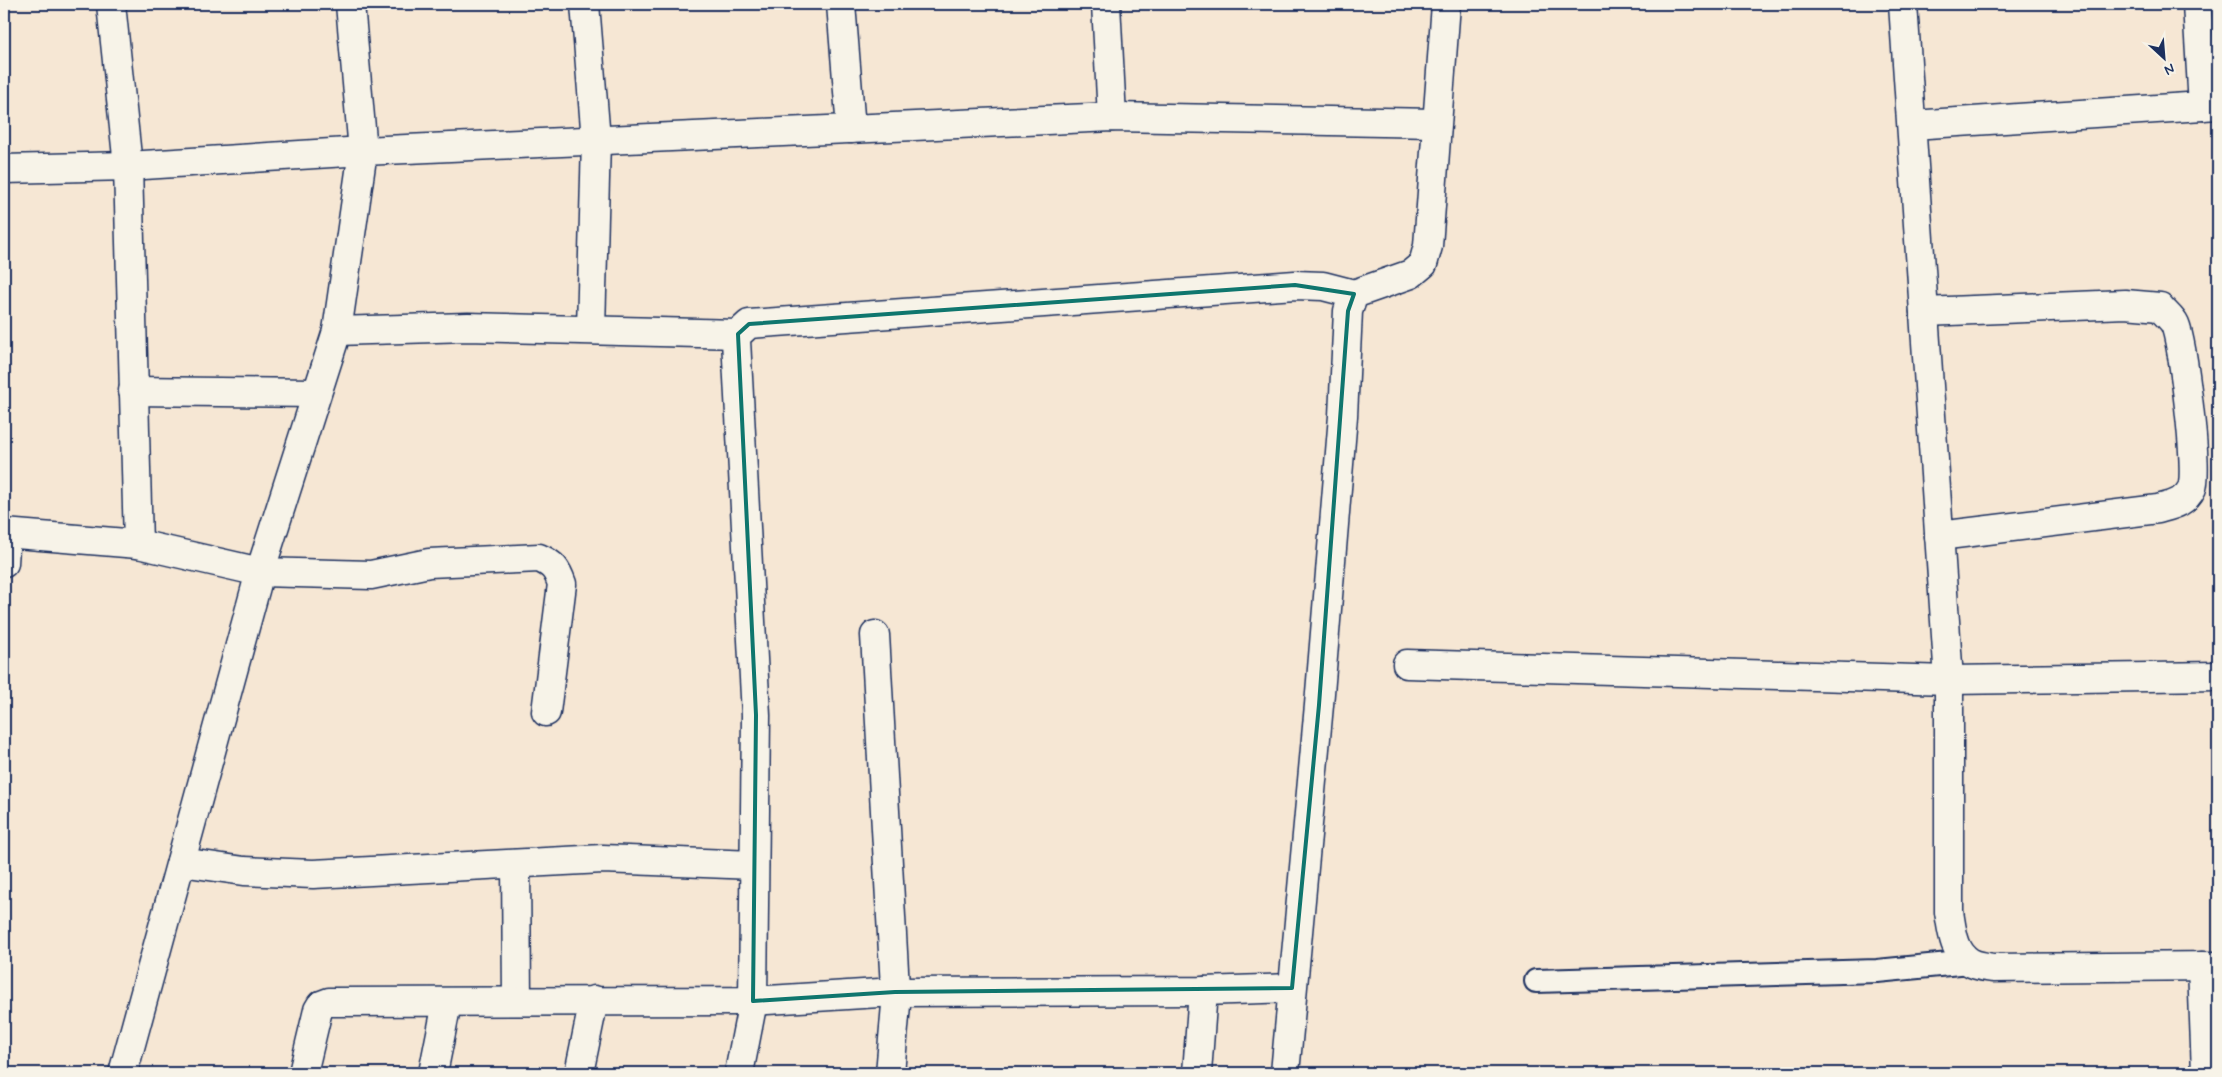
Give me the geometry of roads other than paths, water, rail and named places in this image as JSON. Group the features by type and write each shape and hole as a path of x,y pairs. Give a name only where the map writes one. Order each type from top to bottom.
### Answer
{"street":[{"path":"111,4 128,166 138,544"},
{"path":"123,1073 260,572 337,331 363,151 350,4"},
{"path":"584,4 596,140 591,329"},
{"path":"841,4 851,129"},
{"path":"1106,4 1112,117"},
{"path":"739,1073 753,1001 756,715 736,340 738,334 749,324 1276,286 1323,286 1354,294 1411,274 1423,264 1428,246 1446,4"},
{"path":"1903,4 1949,680 1949,912 1953,936 1960,953 1970,962 1993,968 2210,966 2206,1073"},
{"path":"1912,125 2211,105 2197,4"},
{"path":"4,169 128,166 363,151 1112,117 1436,123"},
{"path":"1285,1073 1320,695 1343,416 1348,311 1354,294"},
{"path":"1924,312 2125,304 2160,308 2174,323 2182,349 2194,466 2192,488 2182,502 2158,509 1939,536"},
{"path":"337,331 468,327 738,334"},
{"path":"133,391 316,393"},
{"path":"4,563 5,533 138,544 260,572 371,574 429,563 539,558 550,563 557,570 562,584 546,712"},
{"path":"875,635 896,1004 890,1073"},
{"path":"1407,664 1949,680 2218,676"},
{"path":"181,862 244,871 313,874 603,860 754,865"},
{"path":"516,864 517,1001"},
{"path":"302,1073 318,1010 324,1004 594,1000 753,1001 895,992 1203,991 1292,988"},
{"path":"1196,1073 1203,991"},
{"path":"579,1073 594,1000"},
{"path":"432,1073 447,1003"}],"lane":[{"path":"1536,981 1877,971 1970,962"}]}
